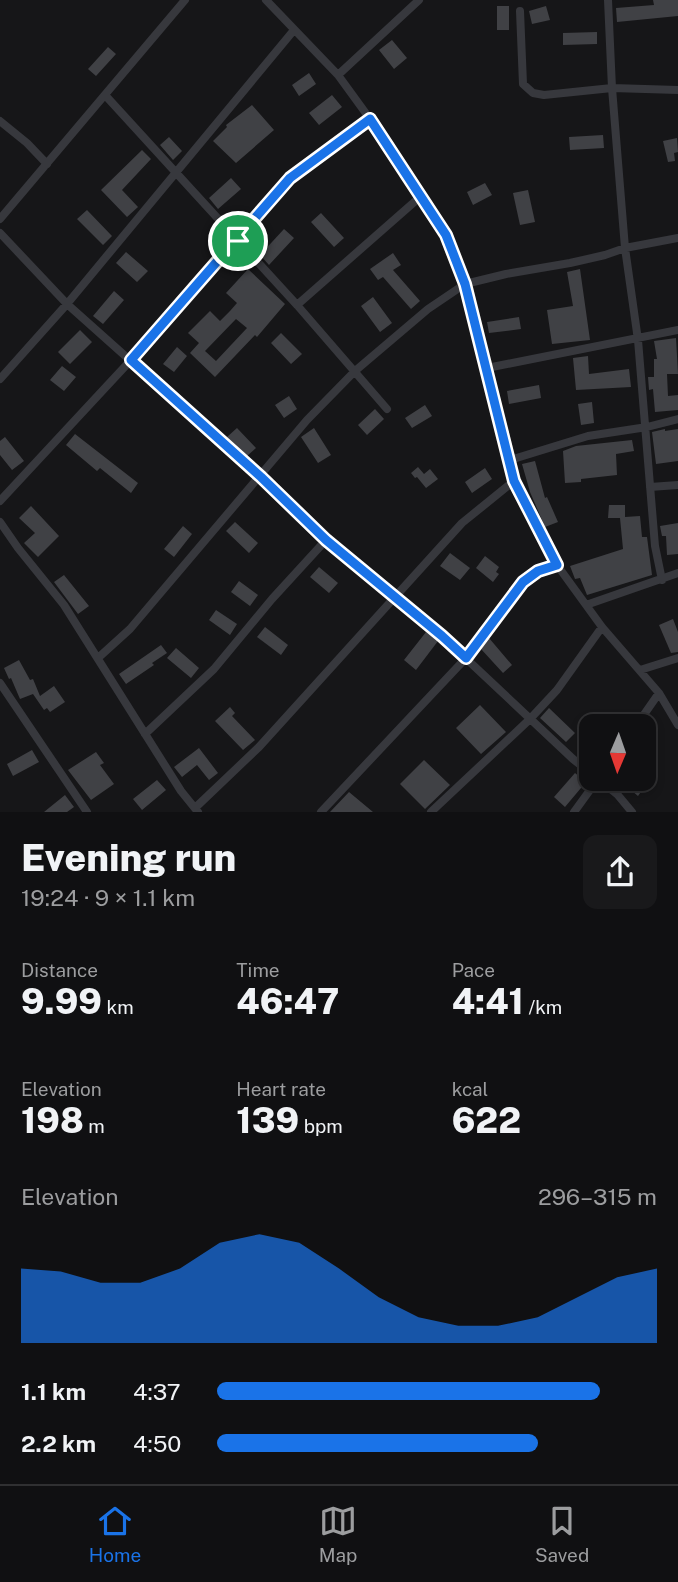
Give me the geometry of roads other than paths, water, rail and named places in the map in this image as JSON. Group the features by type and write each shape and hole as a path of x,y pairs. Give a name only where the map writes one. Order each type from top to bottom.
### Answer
{"street":[{"path":"0,219 186,0"},
{"path":"266,0 338,75 446,235 465,284 514,481 557,565 602,627 659,694 678,726"},
{"path":"338,75 419,0"},
{"path":"608,0 625,248 647,427 655,546 662,580"},
{"path":"520,11 523,84 528,91 544,95 612,88 678,90"},
{"path":"0,379 67,304 294,30"},
{"path":"105,95 297,305 387,409"},
{"path":"0,501 238,241 290,178 370,119"},
{"path":"0,121 47,164"},
{"path":"297,305 420,197"},
{"path":"0,233 67,304 261,477 326,540 442,636 579,762"},
{"path":"97,658 130,629 307,420 355,371 428,309 465,284 678,238"},
{"path":"487,368 678,330"},
{"path":"510,460 588,436 647,427 678,419"},
{"path":"0,522 64,605 196,810 259,747 462,523 514,481"},
{"path":"650,487 678,485"},
{"path":"145,734 214,669 326,540"},
{"path":"321,812 466,658 523,582 538,571 557,565"},
{"path":"586,605 678,573"},
{"path":"432,812 557,690 602,627"},
{"path":"640,670 678,658"},
{"path":"0,683 87,812"},
{"path":"645,714 659,694"},
{"path":"574,812 589,791"},
{"path":"613,791 632,812"}]}
